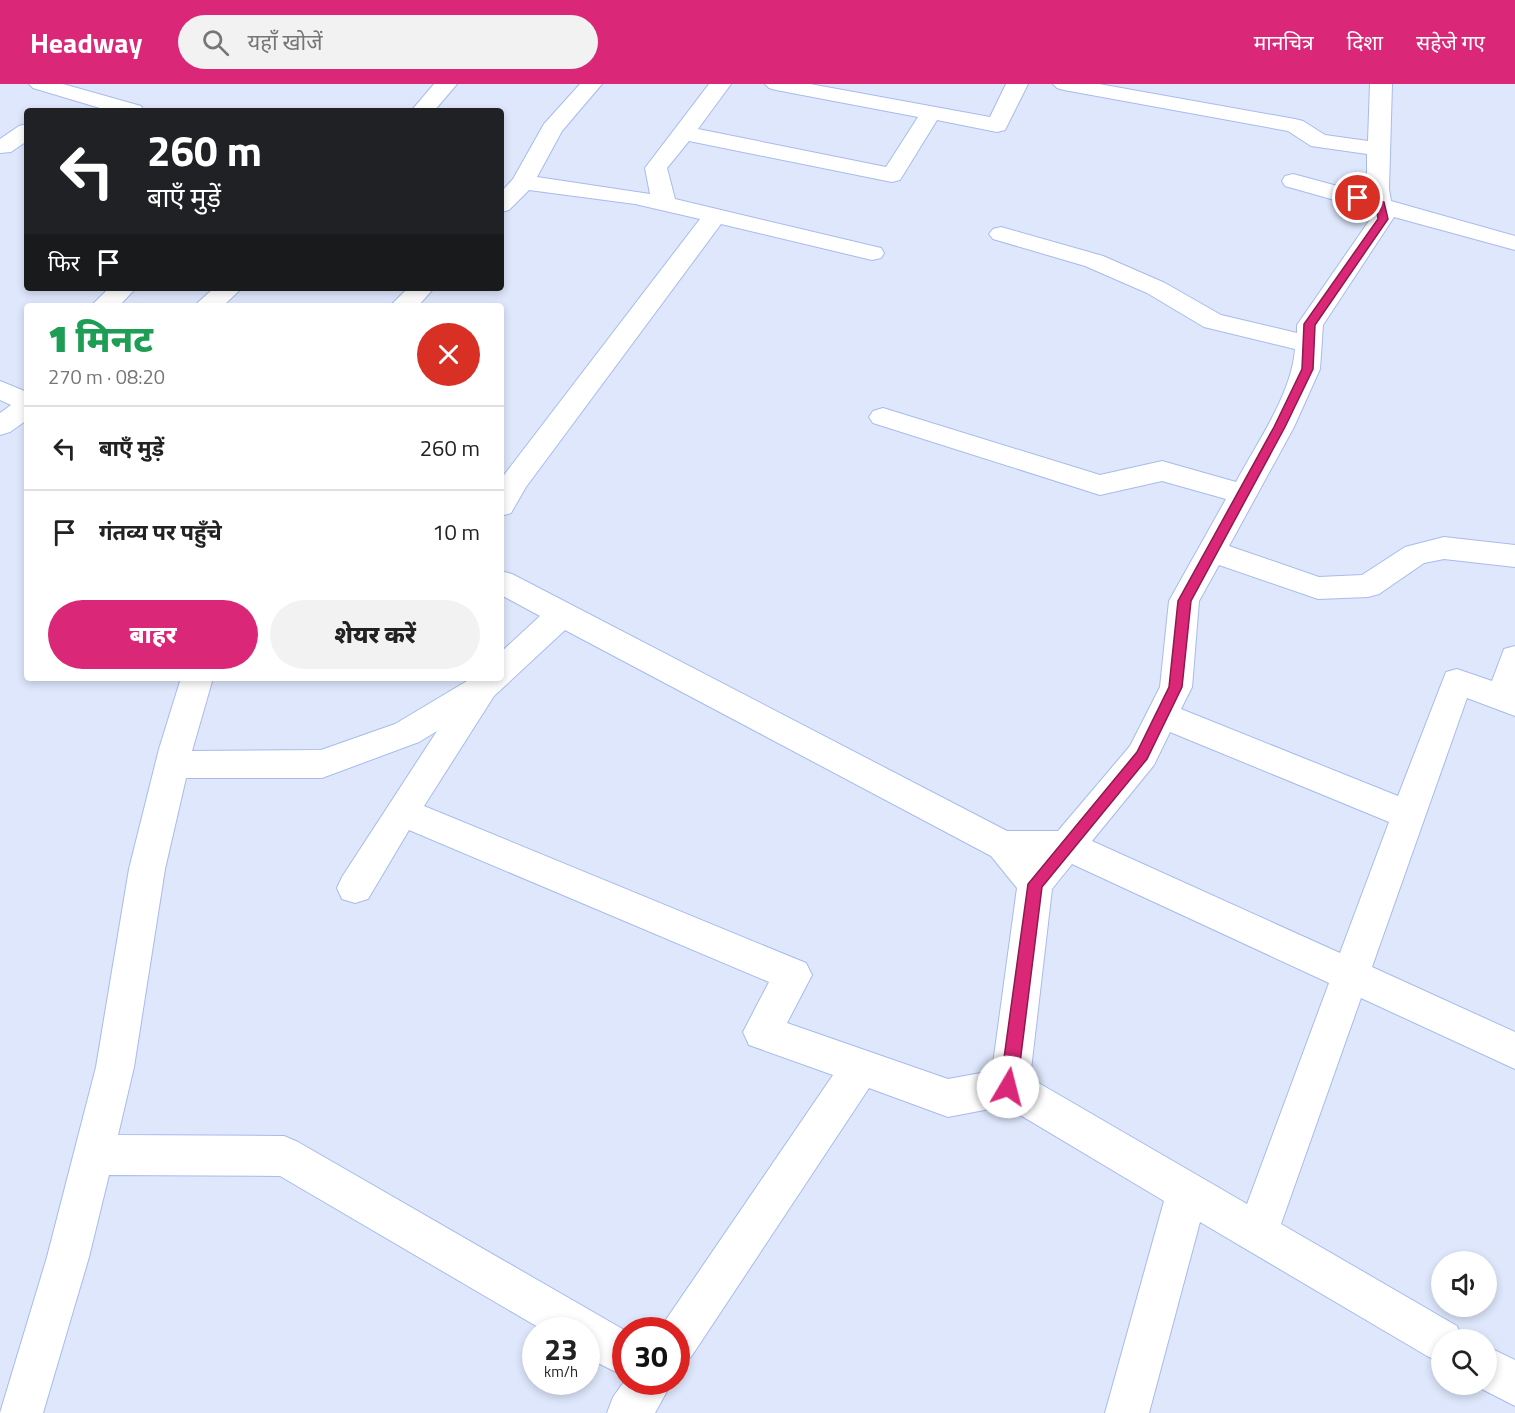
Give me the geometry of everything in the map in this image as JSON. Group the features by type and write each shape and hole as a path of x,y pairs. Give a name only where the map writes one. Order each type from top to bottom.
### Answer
{"street":[{"path":"40,84 121,108"},
{"path":"425,108 446,84"},
{"path":"504,202 523,182 552,129 591,84"},
{"path":"664,203 656,168 720,84"},
{"path":"776,84 846,90 931,113 997,125 1017,84"},
{"path":"1064,84 1295,126 1318,141 1378,149"},
{"path":"1008,1087 1035,884 1142,755 1176,687 1184,601 1280,427 1307,369 1310,324 1383,219 1377,189 1382,84"},
{"path":"62,108 78,97"},
{"path":"684,134 892,175 931,113"},
{"path":"0,146 3,147 24,133"},
{"path":"1293,181 1515,243"},
{"path":"523,182 635,197 872,253"},
{"path":"504,500 514,482 715,216"},
{"path":"1001,234 1094,261 1156,288 1213,321 1309,344"},
{"path":"107,303 121,291"},
{"path":"211,303 226,291"},
{"path":"406,303 419,291"},
{"path":"0,426 20,397"},
{"path":"883,417 1100,485 1162,471 1243,494"},
{"path":"1212,551 1318,588 1368,586 1415,555 1444,548 1515,556"},
{"path":"504,584 1003,846 1035,884"},
{"path":"504,668 562,614"},
{"path":"1257,1233 1457,681 1509,701 1515,658"},
{"path":"21,1413 68,1257 94,1155 115,1066 147,869 172,765 196,681"},
{"path":"172,765 322,764 407,733 489,681"},
{"path":"355,888 402,812 491,681"},
{"path":"1161,715 1408,815"},
{"path":"402,812 793,975 762,1032 948,1098 1008,1087 1431,1335"},
{"path":"1003,846 1068,846 1515,1051"},
{"path":"690,1321 861,1067"},
{"path":"94,1155 284,1156 561,1317"},
{"path":"1127,1413 1187,1192"},
{"path":"1497,1374 1515,1384"},
{"path":"629,1413 641,1395"}],"route":[{"path":"1008,1087 1035,884 1142,755 1176,687 1184,601 1280,427 1307,369 1310,324 1383,219 1380,204 1358,198"}]}
